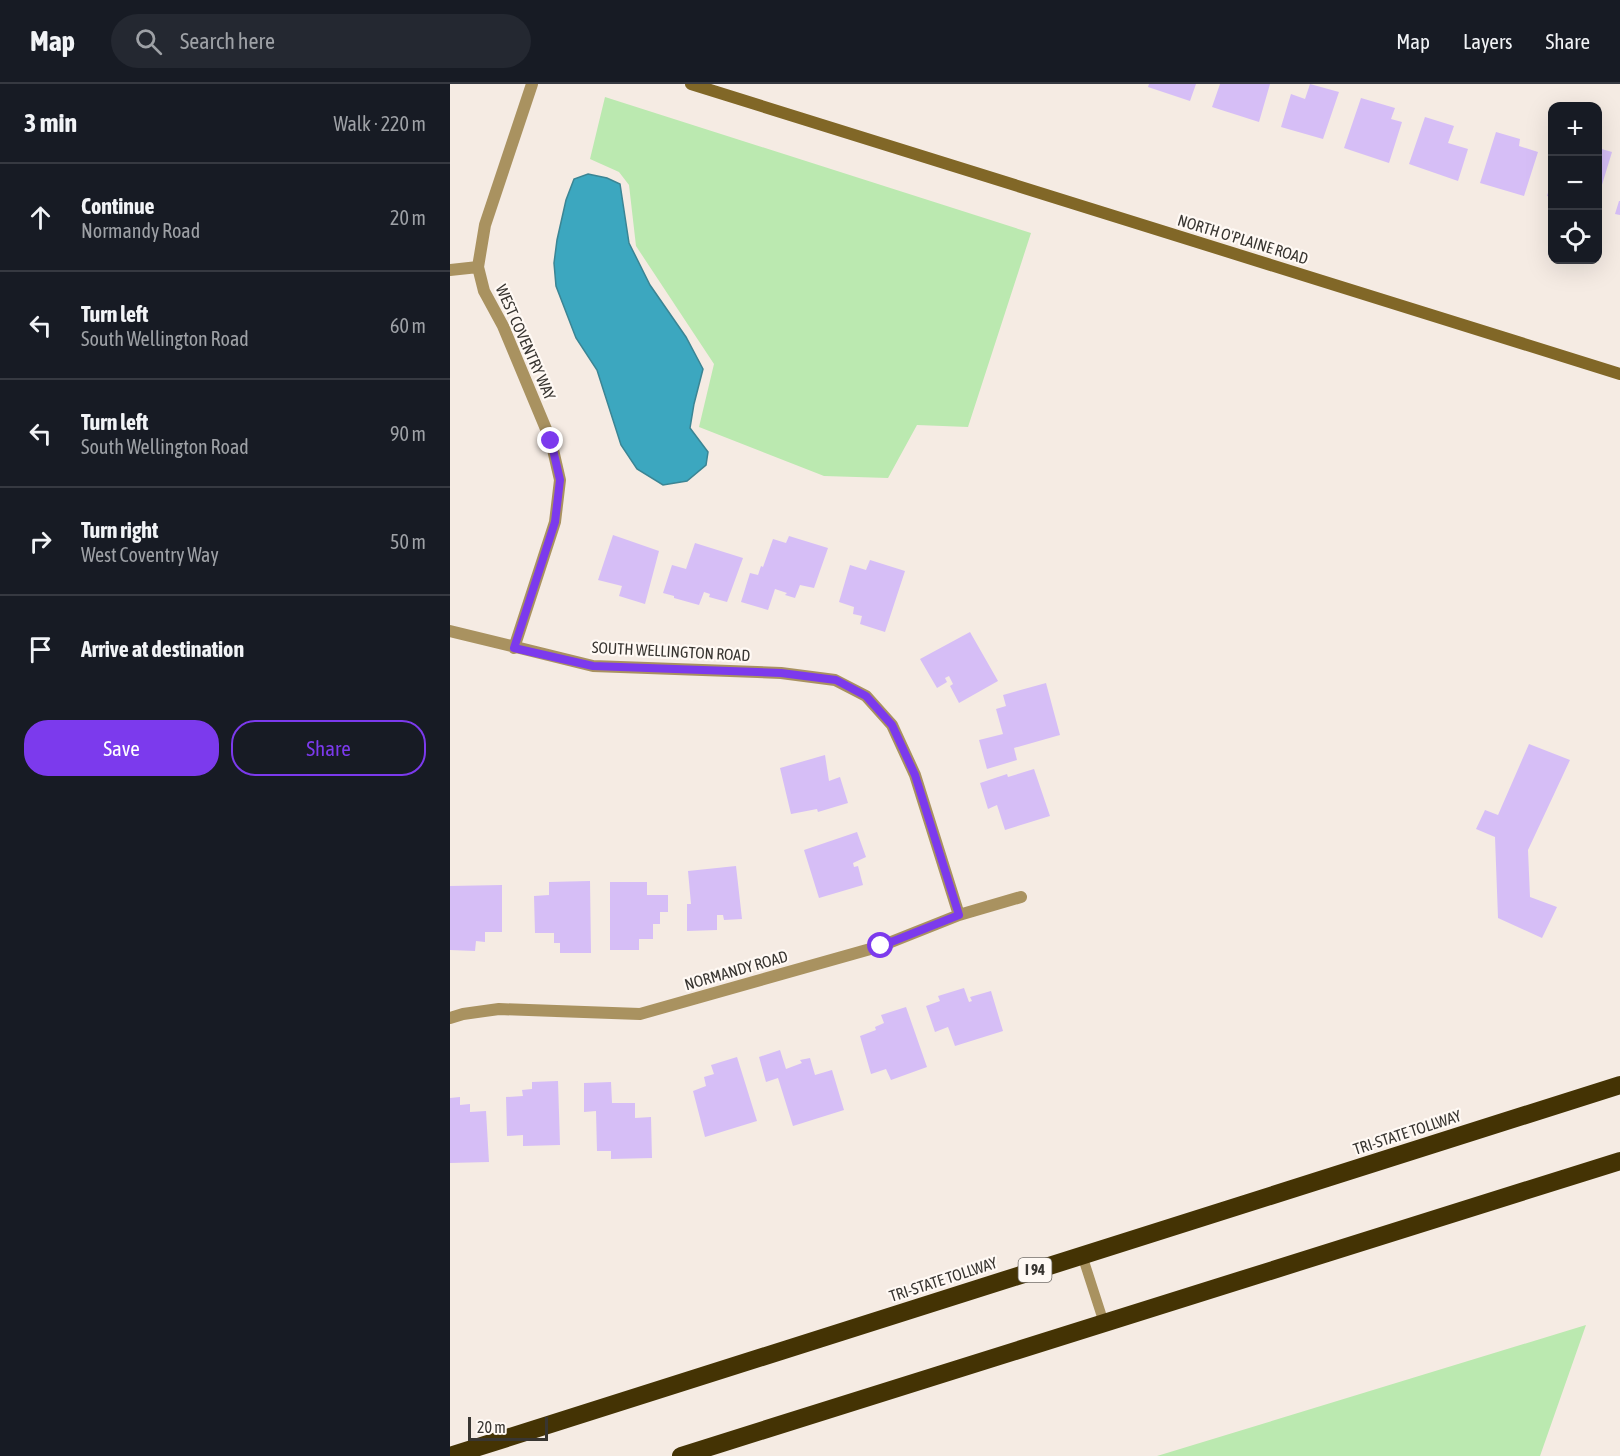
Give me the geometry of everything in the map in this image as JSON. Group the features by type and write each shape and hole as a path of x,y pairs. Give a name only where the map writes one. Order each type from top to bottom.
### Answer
{"highway":[{"name":"TRI-STATE TOLLWAY","path":"450,1456 1620,1085"},
{"path":"681,1456 1620,1161"}],"main road":[{"name":"NORTH O'PLAINE ROAD","path":"691,84 1620,374"}],"street":[{"name":"WEST COVENTRY WAY","path":"514,648 555,522 560,480 551,441 503,326 484,291 478,267 485,225 532,84"},
{"path":"450,270 478,267"},
{"name":"SOUTH WELLINGTON ROAD","path":"450,631 593,666 695,668 792,674 836,680 866,696 892,725 915,775 959,915"},
{"name":"NORMANDY ROAD","path":"450,1018 499,1009 640,1014 881,946 959,915 1021,897"}],"lane":[{"path":"1082,1255 1104,1323"}],"green space":[{"path":"605,97 1031,233 968,427 917,425 888,478 824,476 699,427 714,364 636,246 629,185 619,172 590,159"},
{"path":"1586,1325 1540,1456 1157,1456"}],"water":[{"path":"588,174 607,178 620,184 629,243 650,285 686,337 703,369 690,428 708,452 706,465 687,481 663,485 637,469 621,445 597,370 576,338 556,286 554,263 566,200 574,179"}],"building":[{"path":"1149,84 1196,84 1190,101 1148,87"},
{"path":"1220,84 1270,84 1259,122 1212,107"},
{"path":"1310,84 1339,92 1323,139 1281,127 1291,94 1305,99"},
{"path":"1361,98 1395,108 1391,119 1402,122 1389,163 1344,148"},
{"path":"1425,117 1454,126 1448,143 1468,149 1458,181 1409,164"},
{"path":"1496,132 1520,139 1519,146 1538,152 1524,196 1480,183"},
{"path":"1602,149 1612,152 1602,185"},
{"path":"1620,201 1620,215 1615,214"},
{"path":"613,535 659,551 645,604 619,596 622,586 598,580"},
{"path":"789,536 828,548 814,588 800,585 795,598 775,589 768,610 741,602 750,573 758,575 773,539 786,543"},
{"path":"695,543 743,558 727,602 709,597 710,594 704,592 699,605 663,593 672,565 686,569"},
{"path":"870,560 905,571 885,632 860,624 862,616 853,614 854,607 839,602 850,565 866,570"},
{"path":"970,632 998,681 959,703 950,686 953,684 949,676 945,678 947,682 937,688 920,659"},
{"path":"1046,683 1060,735 1014,748 1017,760 987,769 979,740 1003,734 996,709 1006,706 1003,695"},
{"path":"1529,744 1570,760 1528,850 1530,897 1557,907 1542,938 1498,918 1495,837 1476,829 1485,810 1498,815"},
{"path":"825,755 829,781 840,777 848,803 818,812 817,809 791,814 780,768"},
{"path":"1034,769 1050,816 1005,830 997,805 988,809 980,783 1007,774 1008,777"},
{"path":"857,832 866,857 853,863 854,867 858,866 863,885 819,898 804,850"},
{"path":"736,866 742,919 724,920 723,915 717,915 717,930 687,931 687,904 691,904 688,871"},
{"path":"590,881 591,953 560,953 560,943 554,943 554,933 535,933 534,896 549,895 549,882"},
{"path":"610,882 647,882 647,895 668,895 668,912 660,912 660,924 653,924 653,939 639,939 639,950 610,950"},
{"path":"502,885 502,932 485,932 485,942 476,941 475,951 450,950 450,886"},
{"path":"964,988 969,1002 972,1001 970,997 991,991 1003,1031 955,1046 948,1027 935,1032 926,1006 940,1001 938,996"},
{"path":"906,1007 927,1067 891,1080 886,1069 871,1074 860,1036 876,1030 875,1027 884,1023 881,1015"},
{"path":"780,1050 786,1069 802,1063 800,1060 810,1058 815,1075 832,1070 844,1110 793,1126 778,1078 766,1082 759,1057"},
{"path":"737,1057 757,1121 705,1137 693,1091 706,1086 704,1077 714,1074 711,1065"},
{"path":"558,1081 560,1145 523,1146 523,1135 507,1136 506,1097 523,1096 522,1090 532,1089 532,1082"},
{"path":"611,1082 612,1103 635,1103 635,1118 651,1117 652,1158 611,1159 611,1151 597,1151 596,1111 584,1112 584,1083"},
{"path":"460,1097 460,1105 470,1104 470,1112 486,1111 489,1162 450,1163 450,1098"}],"route":[{"path":"551,441 560,480 555,522 514,648 593,666 695,668 781,673 836,680 866,696 892,725 915,775 959,915 881,946"}]}
